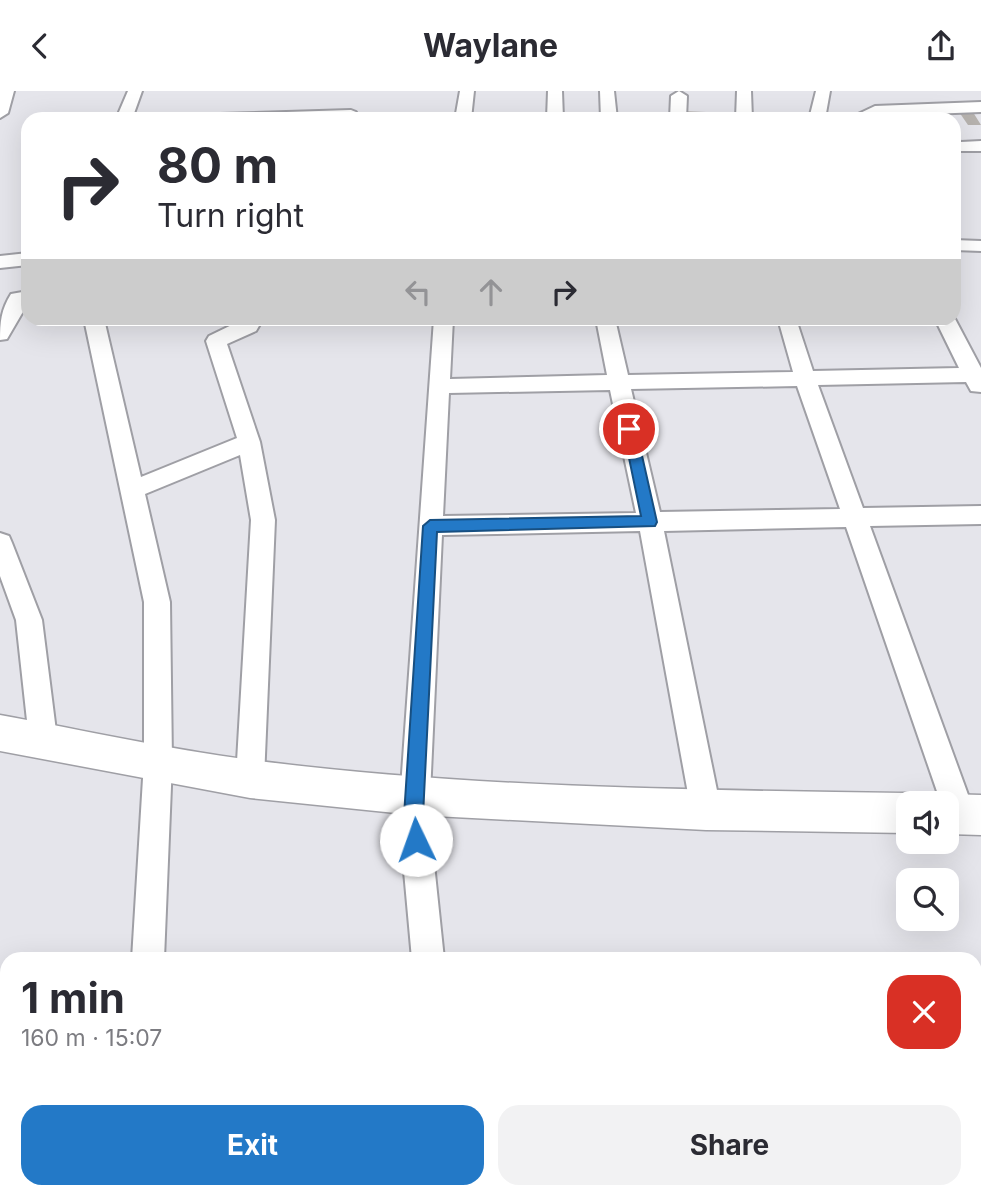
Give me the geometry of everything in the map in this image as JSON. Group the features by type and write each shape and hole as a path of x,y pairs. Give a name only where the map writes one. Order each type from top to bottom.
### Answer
{"main road":[{"path":"0,733 250,779 415,795 706,810 896,813"}],"street":[{"path":"0,113 7,91"},
{"path":"127,112 135,91"},
{"path":"464,112 467,91"},
{"path":"555,91 555,112"},
{"path":"607,91 608,112"},
{"path":"744,91 744,112"},
{"path":"818,112 823,91"},
{"path":"678,112 679,96"},
{"path":"950,112 981,107"},
{"path":"266,112 351,112"},
{"path":"872,112 896,112"},
{"path":"961,147 981,146"},
{"path":"961,245 981,246"},
{"path":"0,262 21,260"},
{"path":"0,334 18,298 21,298"},
{"path":"96,326 157,602 158,762 148,952"},
{"path":"249,326 216,341 249,442 262,520 250,779"},
{"path":"427,952 414,816 443,326"},
{"path":"607,326 650,522 706,810"},
{"path":"790,326 805,378 963,814"},
{"path":"439,386 805,378 977,380 949,326"},
{"path":"132,489 249,442"},
{"path":"430,526 981,516"},
{"path":"0,543 29,620 43,739"}],"building":[{"path":"957,109 971,109 981,125 968,125"}],"route":[{"path":"416,840 414,816 430,526 650,522 629,429"}]}
